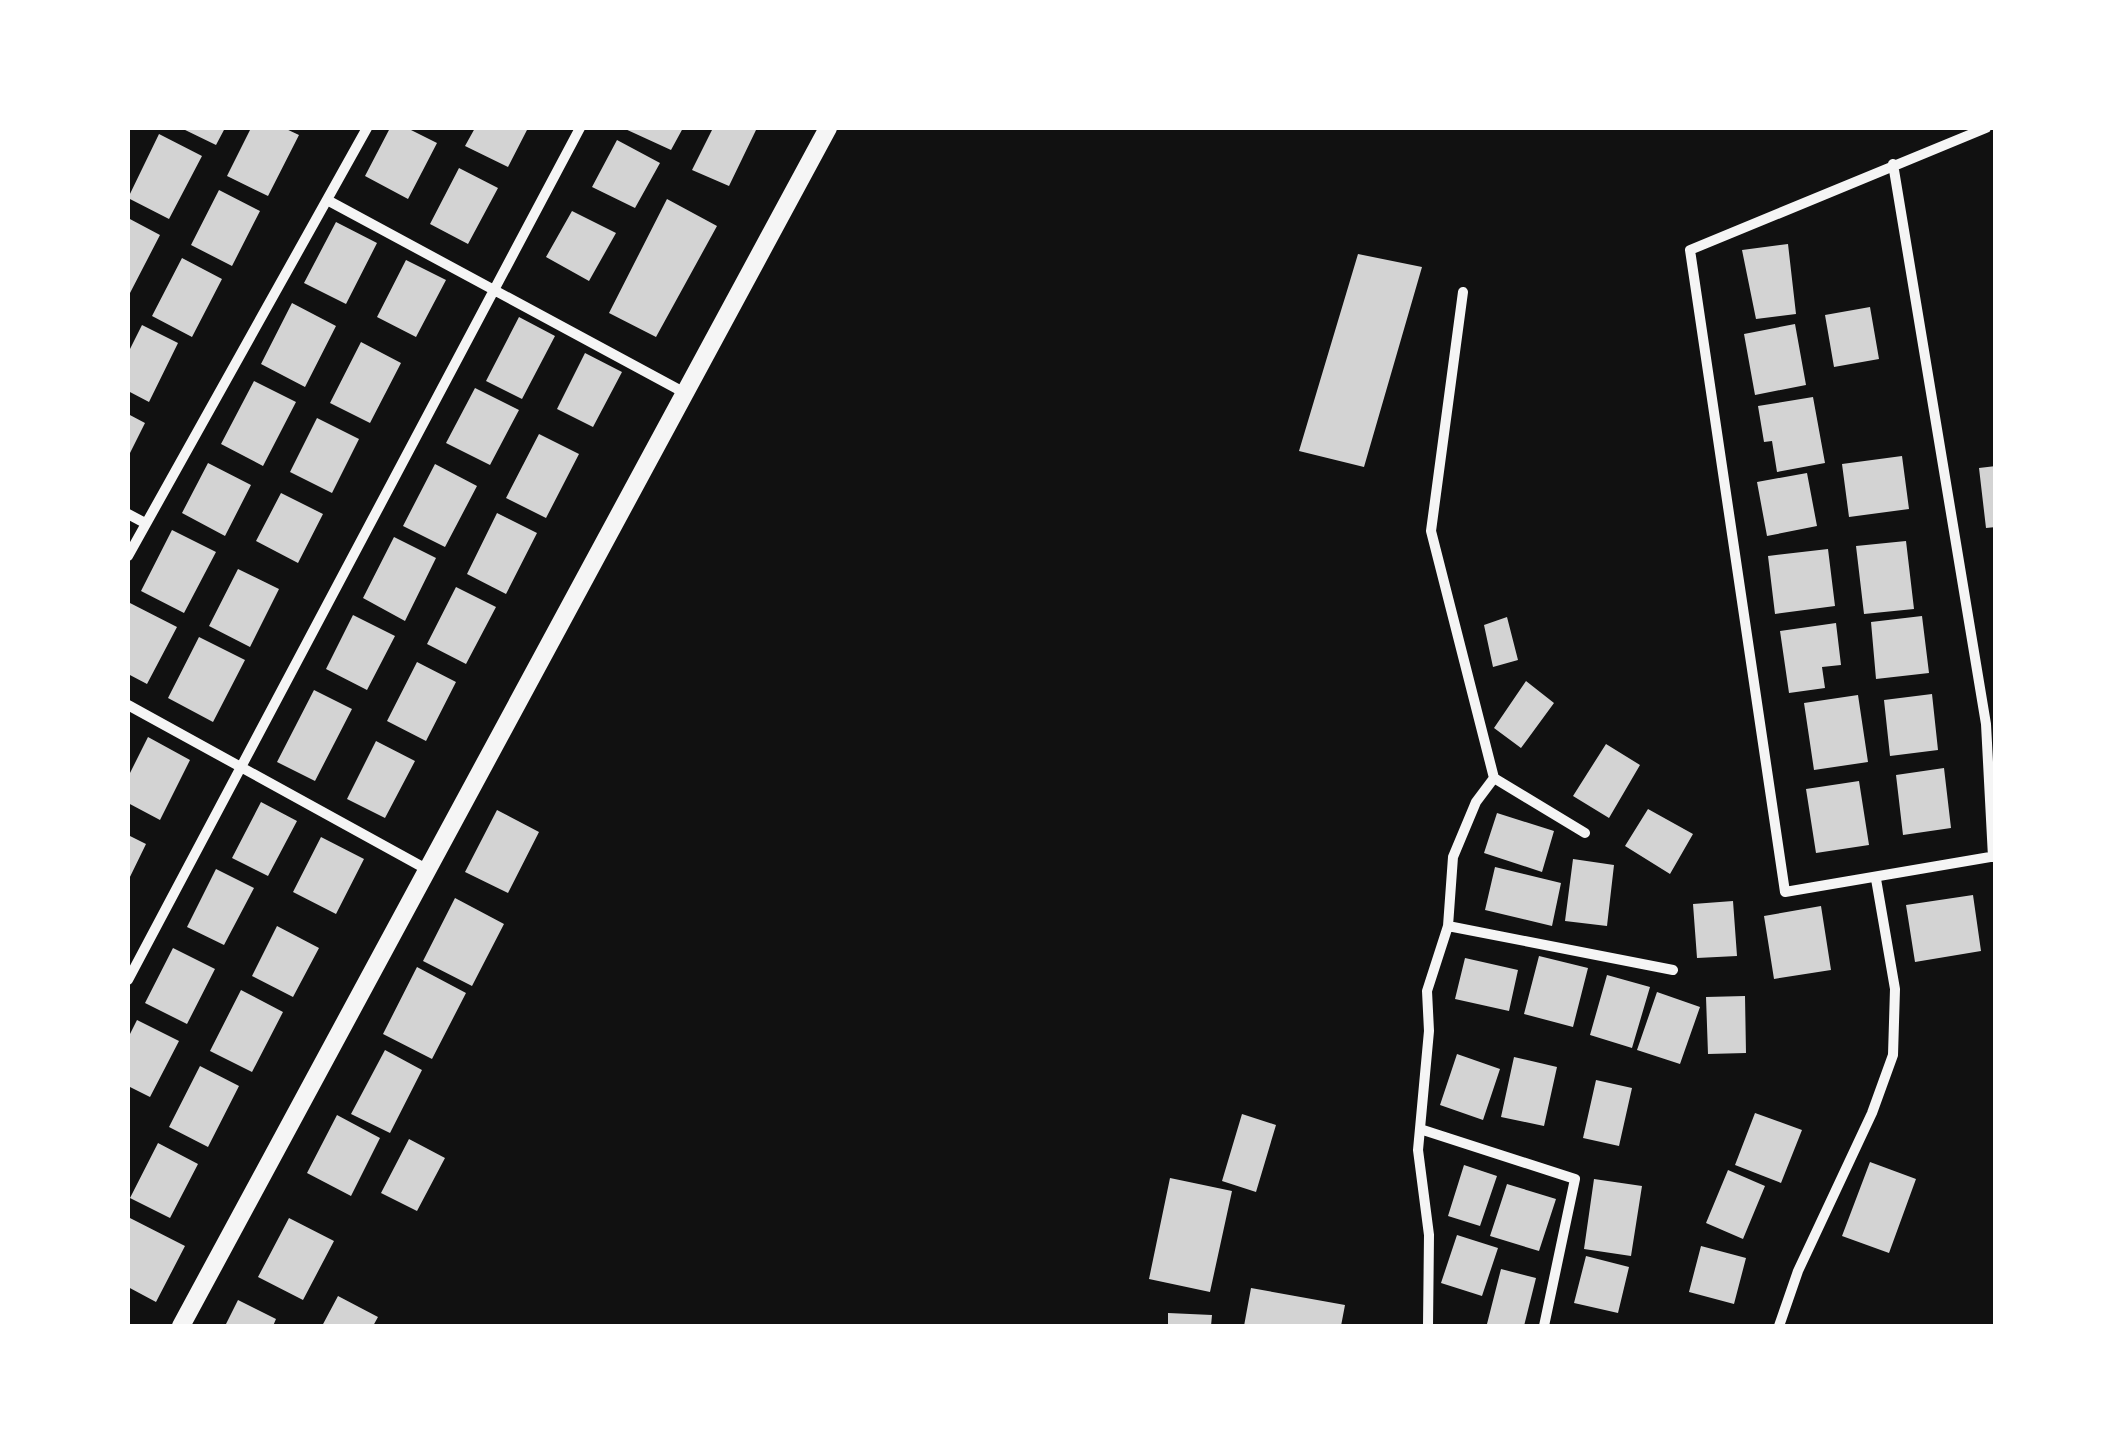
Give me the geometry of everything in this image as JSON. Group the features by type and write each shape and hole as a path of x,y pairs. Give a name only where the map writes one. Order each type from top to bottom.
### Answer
{"street":[{"path":"128,556 367,128"},
{"path":"128,980 580,128"},
{"path":"181,1326 828,128"},
{"path":"1893,164 1986,724 1994,857 1785,892 1690,250 1893,164 1986,128"},
{"path":"329,201 685,393"},
{"path":"1463,292 1431,531 1494,778 1585,833"},
{"path":"128,514 145,523"},
{"path":"128,705 428,870"},
{"path":"1428,1326 1429,1235 1420,1130 1429,1032 1427,991 1448,926 1453,856 1476,802 1494,778"},
{"path":"1778,1326 1798,1271 1872,1114 1892,1055 1895,988 1876,879"},
{"path":"1448,926 1673,970"},
{"path":"1420,1130 1576,1179 1544,1326"}],"building":[{"path":"181,128 225,128 216,145"},
{"path":"251,128 284,128 299,135 268,196 227,176"},
{"path":"390,128 407,128 437,143 408,199 365,176"},
{"path":"475,128 528,128 508,167 465,146"},
{"path":"623,128 683,128 671,150"},
{"path":"713,128 756,130 729,186 692,170"},
{"path":"159,134 202,156 169,219 128,198"},
{"path":"617,140 660,163 635,208 592,187"},
{"path":"459,168 498,188 468,244 430,224"},
{"path":"219,190 260,211 232,266 191,245"},
{"path":"667,199 717,226 656,337 609,313"},
{"path":"572,211 616,233 589,281 546,257"},
{"path":"128,218 160,235 130,293 128,292"},
{"path":"336,222 377,243 346,304 304,283"},
{"path":"1788,244 1796,314 1756,319 1742,250"},
{"path":"1358,254 1422,267 1364,467 1299,451"},
{"path":"182,258 222,279 192,337 152,316"},
{"path":"406,260 446,280 416,337 377,317"},
{"path":"292,303 336,326 305,387 261,364"},
{"path":"1870,307 1879,359 1834,367 1825,315"},
{"path":"519,317 555,336 522,399 486,381"},
{"path":"1795,324 1806,385 1755,395 1744,334"},
{"path":"142,325 178,343 149,402 128,391 128,353"},
{"path":"361,342 401,363 370,423 330,403"},
{"path":"585,353 622,372 593,427 557,409"},
{"path":"254,381 296,402 263,466 221,444"},
{"path":"475,388 519,410 490,465 446,443"},
{"path":"1813,397 1825,463 1777,472 1772,441 1764,442 1758,406"},
{"path":"128,414 145,423 128,457"},
{"path":"317,418 359,439 332,493 290,472"},
{"path":"539,434 579,454 546,518 506,498"},
{"path":"1902,456 1909,509 1849,517 1842,464"},
{"path":"208,463 251,485 225,536 182,513"},
{"path":"435,464 477,486 445,547 403,526"},
{"path":"1996,466 1996,527 1986,528 1979,468"},
{"path":"1807,473 1817,526 1767,536 1757,482"},
{"path":"281,493 323,514 298,563 256,541"},
{"path":"497,513 537,533 506,594 467,574"},
{"path":"172,530 216,552 184,613 141,591"},
{"path":"394,537 436,558 405,621 363,598"},
{"path":"1906,541 1914,609 1864,614 1856,546"},
{"path":"1828,549 1835,606 1775,614 1768,556"},
{"path":"238,569 279,589 250,647 209,626"},
{"path":"456,587 496,607 466,664 427,644"},
{"path":"128,602 177,627 147,684 128,674"},
{"path":"353,615 395,636 367,690 326,669"},
{"path":"1922,616 1929,673 1876,679 1871,622"},
{"path":"1507,617 1518,660 1493,667 1484,625"},
{"path":"1836,623 1841,665 1822,667 1825,688 1789,693 1780,631"},
{"path":"199,637 245,660 213,722 168,698"},
{"path":"417,662 456,682 426,741 387,721"},
{"path":"1526,681 1554,703 1521,748 1494,728"},
{"path":"314,690 352,709 315,781 277,762"},
{"path":"1932,694 1938,750 1890,756 1884,700"},
{"path":"1858,695 1868,762 1814,770 1804,703"},
{"path":"148,737 190,760 160,820 128,803 128,777"},
{"path":"376,741 415,761 385,818 347,799"},
{"path":"1606,744 1640,765 1609,818 1573,796"},
{"path":"1944,768 1951,828 1903,835 1896,775"},
{"path":"1859,781 1869,845 1816,853 1806,789"},
{"path":"261,802 297,821 268,876 232,858"},
{"path":"1648,809 1693,834 1670,874 1625,846"},
{"path":"497,810 539,832 508,893 465,872"},
{"path":"1497,813 1554,831 1542,872 1484,853"},
{"path":"128,835 146,844 128,881"},
{"path":"321,837 364,859 336,914 293,892"},
{"path":"1573,859 1614,865 1607,926 1565,921"},
{"path":"1495,867 1561,883 1552,926 1485,910"},
{"path":"216,869 254,888 224,945 187,927"},
{"path":"1973,895 1981,951 1915,962 1906,905"},
{"path":"455,898 504,924 472,986 423,961"},
{"path":"1733,901 1737,956 1697,958 1693,904"},
{"path":"1821,906 1831,970 1774,979 1764,916"},
{"path":"277,926 319,948 293,997 252,976"},
{"path":"173,948 215,969 187,1024 145,1003"},
{"path":"1539,956 1588,968 1573,1027 1524,1014"},
{"path":"1465,958 1518,970 1509,1011 1455,999"},
{"path":"417,967 466,993 432,1059 383,1034"},
{"path":"1607,975 1650,987 1632,1048 1590,1035"},
{"path":"241,990 283,1012 252,1072 210,1051"},
{"path":"1657,992 1700,1007 1680,1064 1637,1050"},
{"path":"1745,996 1746,1053 1708,1054 1706,997"},
{"path":"137,1020 179,1041 150,1097 128,1086 128,1038"},
{"path":"385,1050 422,1070 390,1133 351,1114"},
{"path":"1457,1054 1500,1069 1483,1120 1440,1105"},
{"path":"1514,1057 1557,1067 1544,1126 1501,1117"},
{"path":"200,1066 239,1086 208,1147 169,1127"},
{"path":"1596,1080 1632,1088 1619,1146 1583,1138"},
{"path":"1755,1113 1802,1130 1781,1183 1735,1165"},
{"path":"1242,1114 1276,1125 1256,1192 1222,1181"},
{"path":"337,1115 380,1138 351,1196 307,1173"},
{"path":"409,1139 445,1158 417,1211 381,1193"},
{"path":"158,1143 198,1164 170,1218 130,1198"},
{"path":"1870,1162 1916,1179 1889,1253 1842,1236"},
{"path":"1464,1165 1497,1176 1480,1226 1448,1216"},
{"path":"1728,1170 1765,1186 1743,1239 1706,1223"},
{"path":"1170,1178 1232,1191 1210,1292 1149,1279"},
{"path":"1594,1179 1642,1186 1631,1256 1584,1249"},
{"path":"1507,1184 1556,1199 1539,1251 1490,1236"},
{"path":"128,1217 185,1246 156,1302 128,1287"},
{"path":"289,1218 334,1241 303,1300 258,1277"},
{"path":"1457,1235 1498,1248 1482,1296 1441,1283"},
{"path":"1701,1246 1746,1258 1734,1304 1689,1292"},
{"path":"1586,1256 1629,1267 1618,1313 1574,1303"},
{"path":"1501,1269 1536,1278 1524,1326 1487,1324"},
{"path":"1251,1288 1345,1305 1341,1326 1244,1326"},
{"path":"338,1296 378,1317 373,1326 322,1326"},
{"path":"238,1300 276,1319 273,1326 225,1326"},
{"path":"1168,1313 1212,1315 1211,1326 1168,1326"}]}
